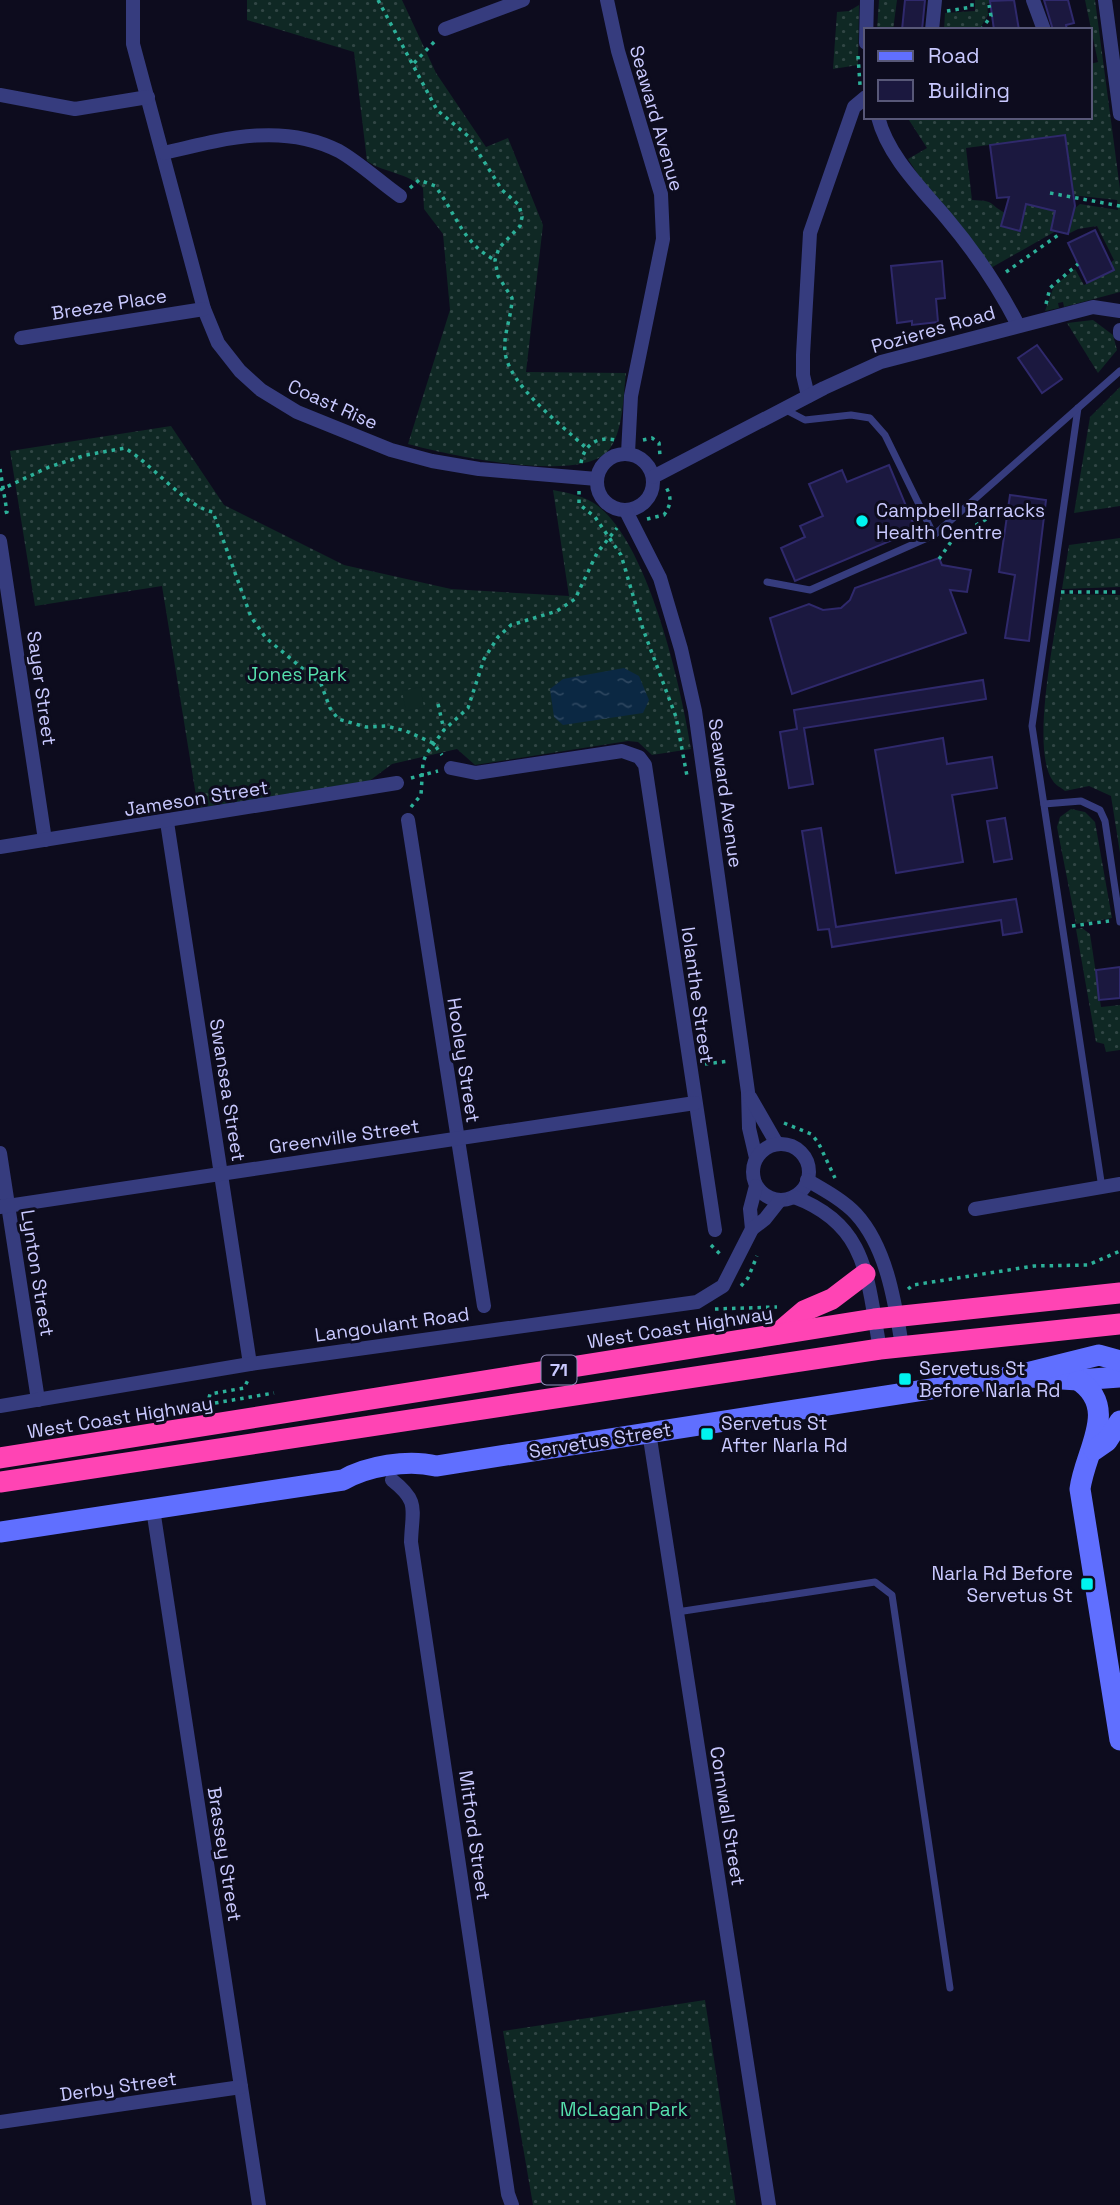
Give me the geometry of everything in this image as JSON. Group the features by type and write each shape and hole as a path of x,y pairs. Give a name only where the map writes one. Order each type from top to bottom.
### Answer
{"highway":[{"path":"775,1335 804,1311 832,1299 865,1274"},
{"name":"West Coast Highway","path":"0,1458 897,1316 1120,1293"},
{"name":"71","path":"0,1482 880,1349 1120,1324"}],"street":[{"name":"Coast Rise","path":"133,0 134,44 204,309 218,343 240,371 261,390 297,412 391,450 432,461 597,479"},
{"path":"445,29 523,0"},
{"name":"Seaward Avenue","path":"607,0 618,51 661,194 663,239 631,396 627,448"},
{"path":"866,28 867,0"},
{"path":"932,28 935,0"},
{"path":"1033,0 1043,28"},
{"path":"1105,0 1120,114"},
{"path":"0,95 75,109 148,97"},
{"path":"808,396 803,355 810,233 854,107 864,99"},
{"path":"879,119 905,169 951,223 1018,325"},
{"path":"164,153 239,135 302,138 339,152 400,196"},
{"name":"Pozieres Road","path":"657,475 808,396 881,362 1093,307 1120,311"},
{"name":"Breeze Place","path":"21,338 204,309"},
{"path":"627,448 645,461 657,475 650,497 628,515 601,497 597,479 604,463 627,448"},
{"name":"Seaward Avenue","path":"628,515 660,578 681,649 695,711 748,1092 749,1128 756,1158"},
{"name":"Sayer Street","path":"0,541 45,840"},
{"name":"Iolanthe Street","path":"451,768 476,772 622,751 639,757 645,765 715,1230"},
{"name":"Jameson Street","path":"0,847 397,783"},
{"name":"Hooley Street","path":"408,820 484,1306"},
{"name":"Swansea Street","path":"167,822 250,1371"},
{"name":"Seaward Avenue","path":"748,1092 777,1144"},
{"name":"Greenville Street","path":"4,1207 695,1103"},
{"path":"787,1198 807,1181 809,1171 802,1154 787,1144 777,1144 765,1148 756,1158 752,1172 756,1186 771,1198 787,1198 813,1204 853,1239 861,1255 880,1349"},
{"name":"Lynton Street","path":"0,1153 4,1207 38,1400"},
{"path":"807,1181 856,1214 872,1237 897,1316 902,1346"},
{"path":"975,1209 1120,1184"},
{"name":"Langoulant Road","path":"752,1229 750,1209 756,1186"},
{"name":"Langoulant Road","path":"0,1406 250,1371 697,1302 723,1286 752,1229 787,1198"},
{"name":"Servetus Street","path":"343,1480 358,1471 422,1463 436,1466 1014,1376 1099,1355 1120,1361"},
{"name":"Servetus Street","path":"1014,1376 1078,1380 1120,1377"},
{"path":"1078,1380 1093,1389 1099,1400 1101,1418 1094,1450 1086,1463 1080,1489 1117,1704 1120,1741"},
{"path":"1094,1450 1107,1441 1120,1421"},
{"name":"Cornwall Street","path":"649,1432 769,2205"},
{"name":"Servetus Street","path":"0,1532 343,1480 361,1484 392,1480 424,1475 436,1466"},
{"name":"Mitford Street","path":"392,1480 412,1499 415,1508 411,1542 506,2180 512,2205"},
{"name":"Brassey Street","path":"153,1509 259,2205"},
{"name":"Derby Street","path":"0,2122 242,2087"}],"lane":[{"path":"767,582 810,590 934,535 1120,371"},
{"path":"1078,408 1032,726 1102,1188"},
{"path":"784,409 806,420 851,415 870,418 885,435 934,535"},
{"path":"1044,804 1081,801 1100,810 1105,821 1120,921"},
{"path":"677,1612 875,1582 892,1595 950,1988"}],"path":[{"path":"378,0 438,110 468,136 502,190 519,205 522,217 520,226 499,248 495,260 498,276 512,298 505,342 510,370 524,388 586,447"},
{"path":"944,14 972,7 972,0"},
{"path":"982,28 991,16 989,5"},
{"path":"414,63 445,29"},
{"path":"400,196 419,180 435,186 467,240 479,252 495,260"},
{"path":"1050,193 1120,206"},
{"path":"992,282 1061,233"},
{"path":"1041,319 1050,288 1078,264"},
{"path":"2,490 49,467 86,455 125,448 147,461 188,502 201,510 213,512 251,617 266,638 321,684 330,708 338,719 366,727 386,726 406,731 433,743 451,768 422,774 397,783 409,808 421,795 422,774 423,762 433,743 468,708 484,659 498,637 511,625 557,611 575,599 590,566 610,535 628,515 664,515 671,502 657,475 659,443 652,438 627,448 606,438 586,447 582,458 579,504 595,517 610,535 621,555 643,629 676,717 687,779"},
{"path":"0,469 7,512 0,514"},
{"path":"939,559 953,539 988,517"},
{"path":"1052,592 1120,592"},
{"path":"438,705 444,730"},
{"path":"1063,928 1120,921"},
{"path":"729,1048 733,1071"},
{"path":"700,1065 731,1060"},
{"path":"779,1120 811,1134 818,1142 836,1180"},
{"path":"907,1281 913,1285 1034,1266 1088,1265 1120,1251"},
{"path":"207,1406 210,1394 244,1388 250,1371"}],"green space":[{"path":"247,0 402,0 436,73 486,147 508,138 543,225 526,372 626,373 620,424 608,451 592,461 542,466 481,460 408,444 450,310 443,234 424,209 423,188 411,179 367,161 354,52 247,20"},
{"path":"879,0 897,0 893,28 877,28"},
{"path":"975,0 1000,0 987,4 988,15 980,28 944,28 945,13 975,11"},
{"path":"1085,0 1095,0 1120,189 1120,292 1064,307 1063,302 1058,303 1059,308 1045,311 1054,286 1075,269 1084,285 1114,270 1110,263 1114,260 1097,226 1078,229 1068,234 1074,209 1080,204 1118,210 1117,200 1071,195 1073,190 1065,135 966,148 972,200 989,202 1005,213 1002,226 1020,231 1012,207 1027,204 1055,211 1051,230 1056,231 989,269 931,195 908,159 927,148 908,119 1092,119 1092,64 1098,62"},
{"path":"859,5 858,65 833,69 837,12 849,11"},
{"path":"1093,320 1113,335 1117,350 1098,373 1067,323"},
{"path":"1120,387 1120,506 1074,513 1090,417"},
{"name":"Jones Park","path":"171,426 224,505 344,565 451,589 569,596 553,490 577,495 598,506 616,525 633,552 647,584 671,655 691,749 652,755 638,742 628,741 475,765 457,749 392,764 368,782 198,808 162,586 35,606 10,451"},
{"path":"1120,538 1120,587 1062,589 1069,545"},
{"path":"1061,594 1120,595 1120,853 1111,796 1089,786 1065,791 1054,782 1046,766 1046,691"},
{"path":"420,687 424,707 406,711 402,691"},
{"path":"1071,809 1085,812 1095,822 1112,918 1076,924 1057,827 1060,817"},
{"path":"1082,928 1090,934 1101,1007 1120,1005 1120,1050 1106,1052 1104,1044 1096,1042 1076,929"},
{"name":"McLagan Park","path":"705,2000 736,2205 533,2205 503,2031"}],"water":[{"path":"624,668 639,676 649,700 643,713 563,725 554,717 550,689 563,679"}],"building":[{"path":"905,0 925,0 922,28 902,28"},
{"path":"1014,0 1019,28 994,28 990,1"},
{"path":"1044,0 1068,0 1074,23 1066,25 1067,28 1052,28"},
{"path":"1065,135 1075,206 1068,234 1051,230 1055,211 1026,204 1020,231 1001,226 1009,197 997,198 990,145"},
{"path":"1095,230 1114,270 1087,283 1068,243"},
{"path":"942,261 945,298 936,299 938,322 912,325 912,321 897,323 891,266"},
{"path":"1037,345 1062,379 1042,393 1018,358"},
{"name":"Campbell Barracks Health Centre","path":"889,465 916,530 795,581 781,548 805,537 800,526 823,516 809,484 842,470 847,482"},
{"path":"1010,495 1046,500 1029,641 1005,638 1015,575 999,572"},
{"path":"939,558 942,565 971,570 967,592 950,590 966,633 792,694 770,618 809,604 823,610 841,608 850,600 855,588"},
{"path":"983,680 986,699 804,728 813,784 789,788 780,732 797,729 794,710"},
{"path":"943,738 947,764 992,757 997,788 952,795 963,862 896,873 875,750"},
{"path":"1005,818 1012,859 994,862 987,821"},
{"path":"821,828 836,927 1016,899 1022,932 1003,935 1001,920 832,947 829,929 818,930 802,831"},
{"path":"1120,967 1120,998 1099,1000 1096,970"}],"place":[{"name":"Campbell Barracks Health Centre","path":"862,521"},
{"name":"Servetus St Before Narla Rd","path":"905,1379"},
{"name":"Servetus St After Narla Rd","path":"707,1434"},
{"name":"Narla Rd Before Servetus St","path":"1087,1584"}]}
